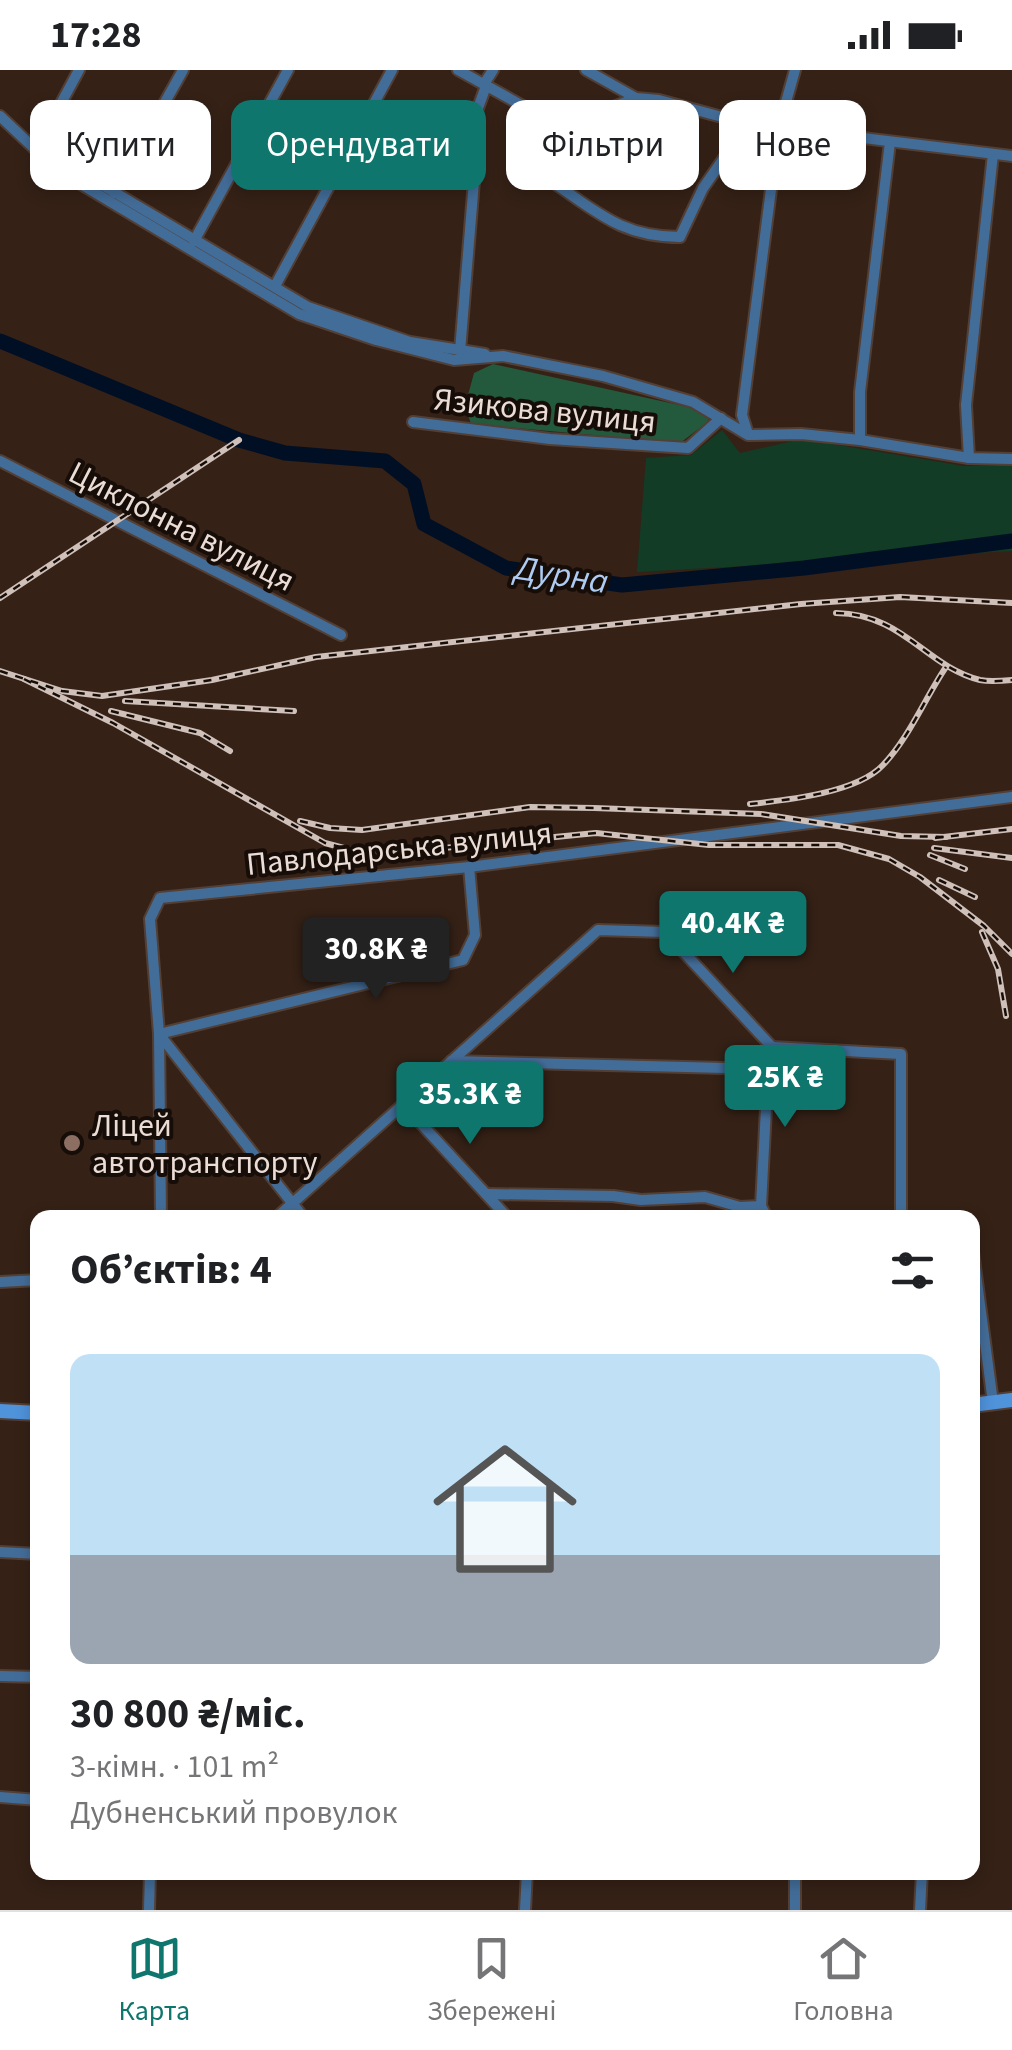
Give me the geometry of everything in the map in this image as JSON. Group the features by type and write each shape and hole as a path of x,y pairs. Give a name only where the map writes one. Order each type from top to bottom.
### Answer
{"main road":[{"path":"980,1404 1012,1400"},
{"path":"0,1412 30,1414"}],"street":[{"path":"63,100 79,70"},
{"path":"114,192 183,70"},
{"path":"194,241 288,70"},
{"path":"275,286 392,70"},
{"path":"458,70 512,100"},
{"path":"460,352 474,119 493,70"},
{"path":"586,70 636,98 719,116"},
{"path":"786,100 795,70"},
{"path":"631,100 636,98"},
{"path":"0,116 30,144"},
{"path":"866,139 1012,156"},
{"path":"860,440 860,392 890,142"},
{"path":"969,458 966,405 994,154"},
{"path":"568,190 617,226 652,237 680,238 703,188 719,165"},
{"path":"92,190 299,314 376,340 454,360 503,356"},
{"path":"111,190 308,307 410,342 603,376 693,402 748,435 801,434 969,458 1012,458"},
{"path":"748,435 742,415 770,190"},
{"name":"Язикова вулиця","path":"412,422 550,439 688,448 721,418"},
{"name":"Циклонна вулиця","path":"0,461 342,635"},
{"name":"Павлодарська вулиця","path":"159,1034 150,919 160,898 468,868 1012,796"},
{"path":"159,1034 463,960 474,935 468,868"},
{"path":"285,1210 598,930 665,932 772,1047 901,1054 901,1210"},
{"path":"159,1034 297,1210"},
{"path":"159,1034 161,1210"},
{"path":"763,1210 772,1047"},
{"path":"450,1061 768,1069"},
{"path":"403,1104 501,1210"},
{"path":"486,1194 641,1200 704,1197 740,1206 761,1206"},
{"path":"0,1282 30,1280"},
{"path":"980,1308 992,1403"},
{"path":"0,1552 30,1554"},
{"path":"0,1676 30,1678"},
{"path":"0,1797 30,1799"},
{"path":"149,1910 150,1880"},
{"path":"525,1910 527,1880"},
{"path":"795,1880 795,1910"},
{"path":"920,1910 922,1880"}],"green space":[{"path":"493,364 702,410 709,415 708,422 680,443 471,424 465,406 474,373"},
{"path":"722,430 740,453 802,439 964,466 1012,465 1012,551 637,572 646,458 691,455"}],"waterway":[{"name":"Дурна","path":"0,341 239,440 285,453 385,461 414,484 424,524 506,568 622,585 804,568 1012,541"}],"railway":[{"path":"0,598 239,440"},
{"path":"0,671 62,691 102,696 212,680 316,657 801,604 900,597 1012,603"},
{"path":"836,613 879,622 961,673 984,681 1012,680"},
{"path":"750,804 821,794 871,775 901,743 946,667"},
{"path":"24,679 113,723 325,843 359,852 392,853 596,833 709,845 838,845 889,859 920,877 984,926 1012,954"},
{"path":"125,701 294,711"},
{"path":"111,711 200,733 230,751"},
{"path":"300,821 362,830 530,807 594,808 761,814 901,836 946,837"},
{"path":"935,838 1012,829"},
{"path":"934,848 1012,858"},
{"path":"930,855 965,869"},
{"path":"939,880 975,897"},
{"path":"982,932 998,969 1006,1016"}],"place":[{"name":"Ліцей автотранспорту","path":"72,1143"}]}
